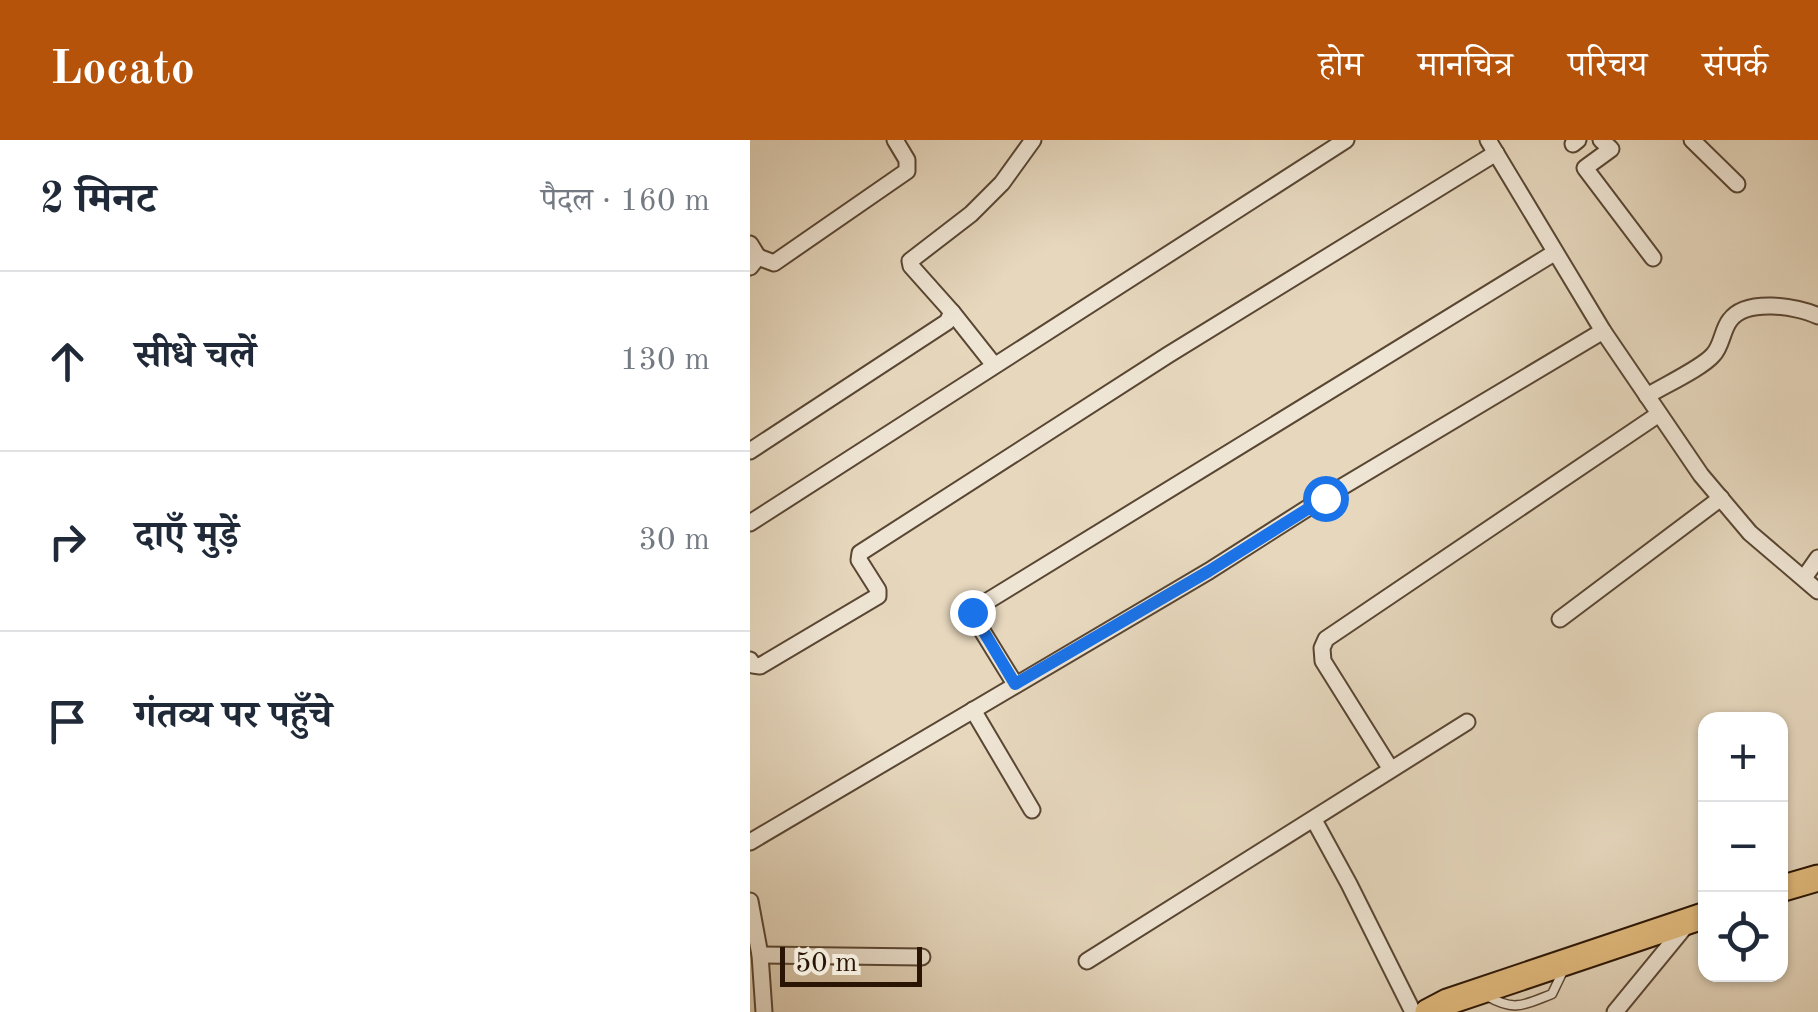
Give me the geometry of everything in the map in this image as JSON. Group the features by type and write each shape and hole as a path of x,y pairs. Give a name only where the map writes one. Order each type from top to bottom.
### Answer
{"main road":[{"path":"1788,887 1818,878"},
{"path":"1428,1012 1698,917"}],"street":[{"path":"753,256 774,262 907,171 907,160 895,140"},
{"path":"994,365 910,261 981,204 1002,183 1033,140"},
{"path":"750,523 1346,140"},
{"path":"1601,140 1611,150 1586,168 1653,258"},
{"path":"1692,140 1737,184"},
{"path":"750,660 760,666 878,596 859,560 860,553 1492,147 1603,332 1659,414 1750,533 1818,590"},
{"path":"1015,684 973,610 1554,252"},
{"path":"1647,396 1714,355 1730,320 1738,313 1760,306 1808,311 1818,316"},
{"path":"750,450 947,322 952,312"},
{"path":"750,842 1603,332"},
{"path":"1390,768 1323,661 1326,639 1659,414"},
{"path":"1560,619 1721,498"},
{"path":"1804,578 1818,558"},
{"path":"973,710 1032,810"},
{"path":"1087,961 1466,722"},
{"path":"1314,820 1413,1012"},
{"path":"750,902 760,954 764,1012"},
{"path":"1615,1012 1698,917"},
{"path":"760,954 922,956"}],"route":[{"path":"972,612 1015,684 1325,498"}]}
